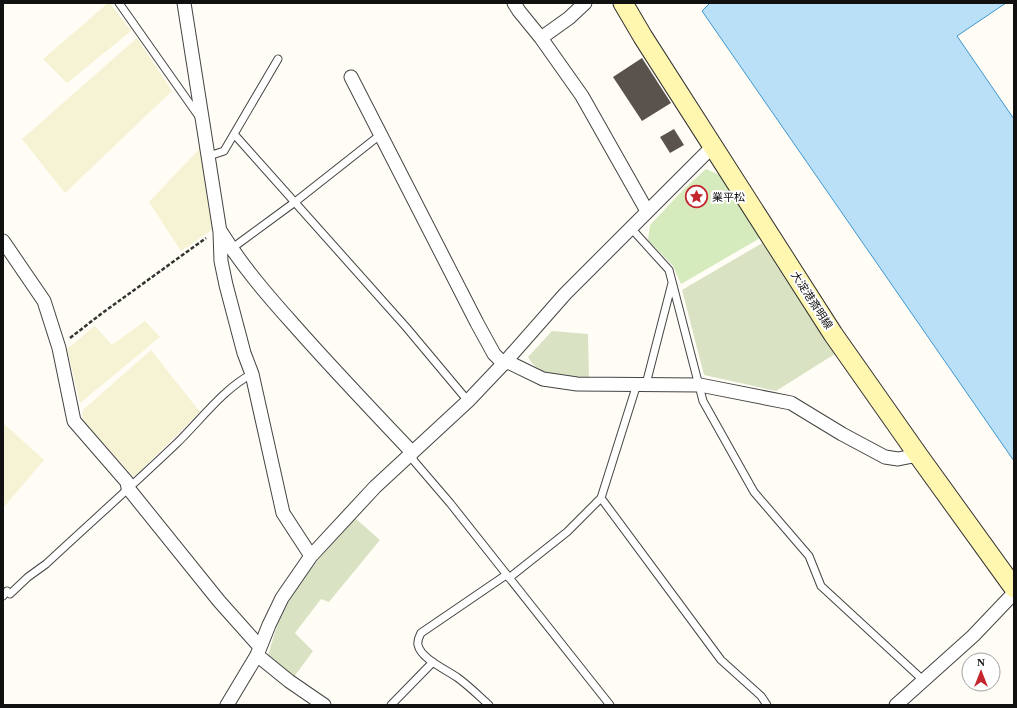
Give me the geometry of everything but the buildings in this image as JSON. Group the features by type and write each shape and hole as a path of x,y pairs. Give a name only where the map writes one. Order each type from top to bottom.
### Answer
{"main road":[{"name":"大淀港斎明線","path":"623,3 712,146 833,334 1014,588"}],"street":[{"path":"184,3 209,156 220,232 221,261 226,285 244,353 252,374 283,513 312,556"},
{"path":"514,3 582,96 647,210"},
{"path":"541,38 569,18 585,3"},
{"path":"351,78 477,324 494,354 505,363 543,379 576,384 700,385 791,402 842,434 885,457 898,459 918,455"},
{"path":"227,705 259,651 282,598 312,556 375,487 468,401 505,363 565,294 712,146"},
{"path":"220,232 231,249 266,294 411,453"},
{"path":"4,245 44,301 59,348 74,421 127,482 128,488 259,651 289,681 324,705"},
{"path":"896,705 973,636 1014,593"}],"lane":[{"path":"119,3 204,125"},
{"path":"209,156 224,151 278,59"},
{"path":"234,134 406,327 468,401"},
{"path":"231,249 295,202 380,135"},
{"path":"630,227 669,270 703,401 754,492 809,556 821,586 923,680"},
{"path":"489,705 459,678 433,662 422,652 418,645 418,639 421,633 508,576 566,532 600,498 642,384 672,283"},
{"path":"3,596 7,591 10,594 28,577 46,564 177,443 225,394 244,378 252,374"},
{"path":"411,453 414,461 450,503 610,705"},
{"path":"600,498 721,660 761,696 767,705"},
{"path":"391,705 433,662"}],"path":[{"path":"59,348 101,314 215,231 220,232"}],"shaded area":[{"path":"108,3 110,3 131,31 67,83 43,59"},
{"path":"137,38 172,91 65,193 22,139"},
{"path":"203,145 216,227 181,251 149,202"},
{"path":"145,321 160,337 80,403 67,349 95,326 112,345"},
{"path":"151,350 200,412 134,477 82,420 83,410"},
{"path":"3,423 44,460 3,508"}],"green space":[{"path":"706,169 722,176 762,237 681,284 673,266 648,240 650,225 684,189"},
{"path":"764,242 838,352 776,391 704,375 682,290"},
{"path":"552,331 588,334 589,378 547,373 533,364 528,357"},
{"path":"355,518 380,540 329,602 321,599 295,633 313,651 294,677 268,656 274,634 290,600 306,575 325,551"}],"water":[{"path":"710,3 1006,3 957,36 1014,119 1014,461 702,11"}],"place":[{"name":"業平松","path":"697,197"}]}
